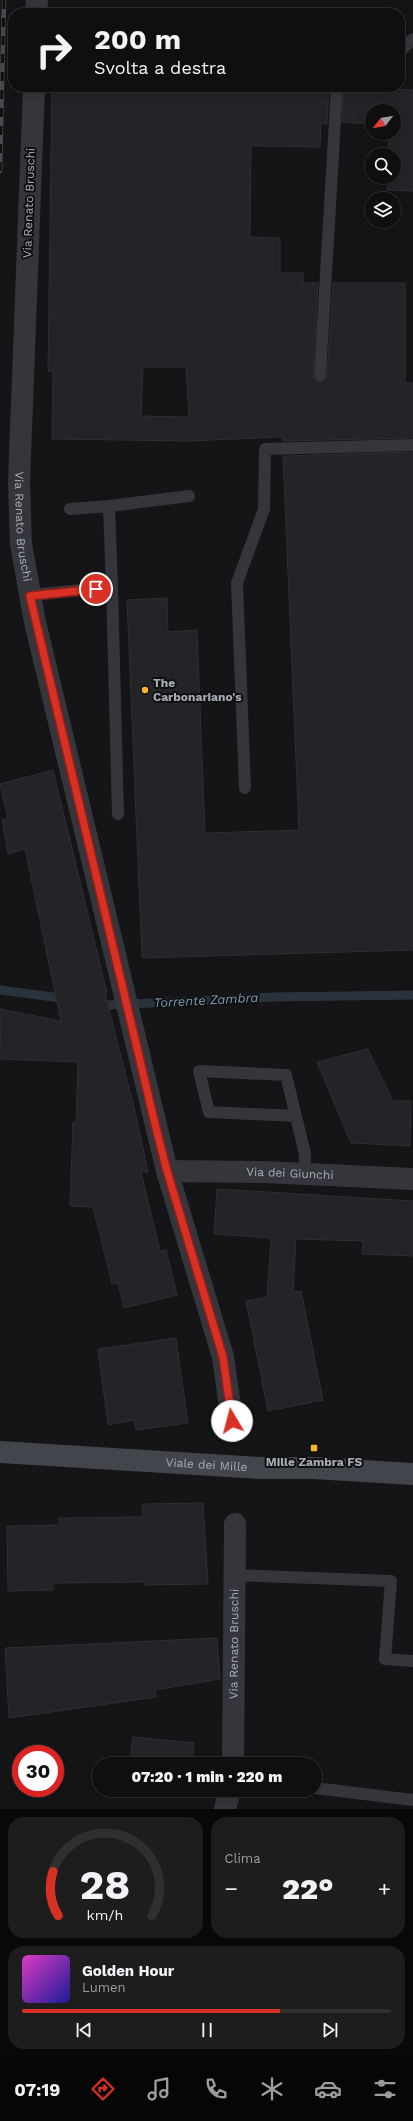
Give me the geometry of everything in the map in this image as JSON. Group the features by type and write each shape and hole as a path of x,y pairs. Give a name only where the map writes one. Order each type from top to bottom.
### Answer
{"street":[{"name":"Via Renato Bruschi","path":"34,92 19,482 21,544 35,622 167,1171 223,1357 232,1421"},
{"name":"Via dei Giunchi","path":"167,1171 304,1174 413,1179"},
{"name":"Viale dei Mille","path":"0,1452 260,1468 314,1468 413,1474"},
{"name":"Via Renato Bruschi","path":"233,1757 235,1524"},
{"path":"225,1809 228,1797"}],"lane":[{"path":"405,46 413,39"},
{"path":"320,375 337,92"},
{"path":"245,788 237,583 264,509 265,449 413,445"},
{"path":"70,509 109,506 189,496"},
{"path":"109,506 118,814"},
{"path":"30,596 112,588"},
{"path":"296,1116 209,1112 199,1071 286,1075 296,1116 305,1154 304,1174"},
{"path":"235,1575 391,1581 385,1659 413,1661"},
{"path":"322,1789 413,1800"}],"building":[{"path":"405,90 413,90 413,191 387,190 387,184 401,184 401,148 388,148 389,140 401,140 401,104 365,104 365,124 342,122 344,92 405,92"},
{"path":"52,92 329,92 327,124 321,124 320,147 251,146 250,237 280,238 280,273 303,273 303,283 318,283 313,375 314,379 319,382 324,381 327,375 333,283 405,283 405,383 413,383 413,438 283,441 282,437 189,441 52,439 53,371 48,371","holes":["143,367 186,367 189,417 141,416"]},
{"path":"413,452 413,950 142,958 127,600 167,598 168,632 197,630 205,833 299,830 283,456"},
{"path":"53,770 107,993 105,993 134,1107 148,1172 141,1172 160,1251 166,1250 177,1295 124,1308 118,1283 112,1284 93,1207 70,1206 73,1122 76,1122 78,1062 1,1059 0,1009 61,1021 25,849 8,854 2,819 8,819 0,784"},
{"path":"368,1049 393,1101 411,1101 410,1146 351,1143 317,1062"},
{"path":"217,1189 413,1201 413,1256 362,1254 363,1241 296,1239 293,1292 301,1291 323,1400 268,1411 246,1301 267,1297 271,1238 214,1234"},
{"path":"176,1338 188,1423 136,1430 134,1420 108,1425 98,1349"},
{"path":"203,1503 208,1584 145,1585 145,1582 53,1583 53,1590 8,1591 7,1526 59,1525 59,1518 143,1517 142,1504"},
{"path":"217,1638 220,1679 155,1690 156,1697 9,1718 5,1648"},
{"path":"133,1737 194,1743 193,1757 131,1757"}],"waterway":[{"name":"Torrente Zambra","path":"0,990 68,999"},
{"name":"Torrente Zambra","path":"97,1003 109,1005 275,997 413,995"}],"railway":[{"path":"0,171 4,0"}],"place":[{"name":"The Carbonariano's","path":"145,690"},
{"name":"Mille Zambra FS","path":"314,1448"}],"route":[{"path":"96,589 30,596 161,1148 223,1357 232,1421"}]}
